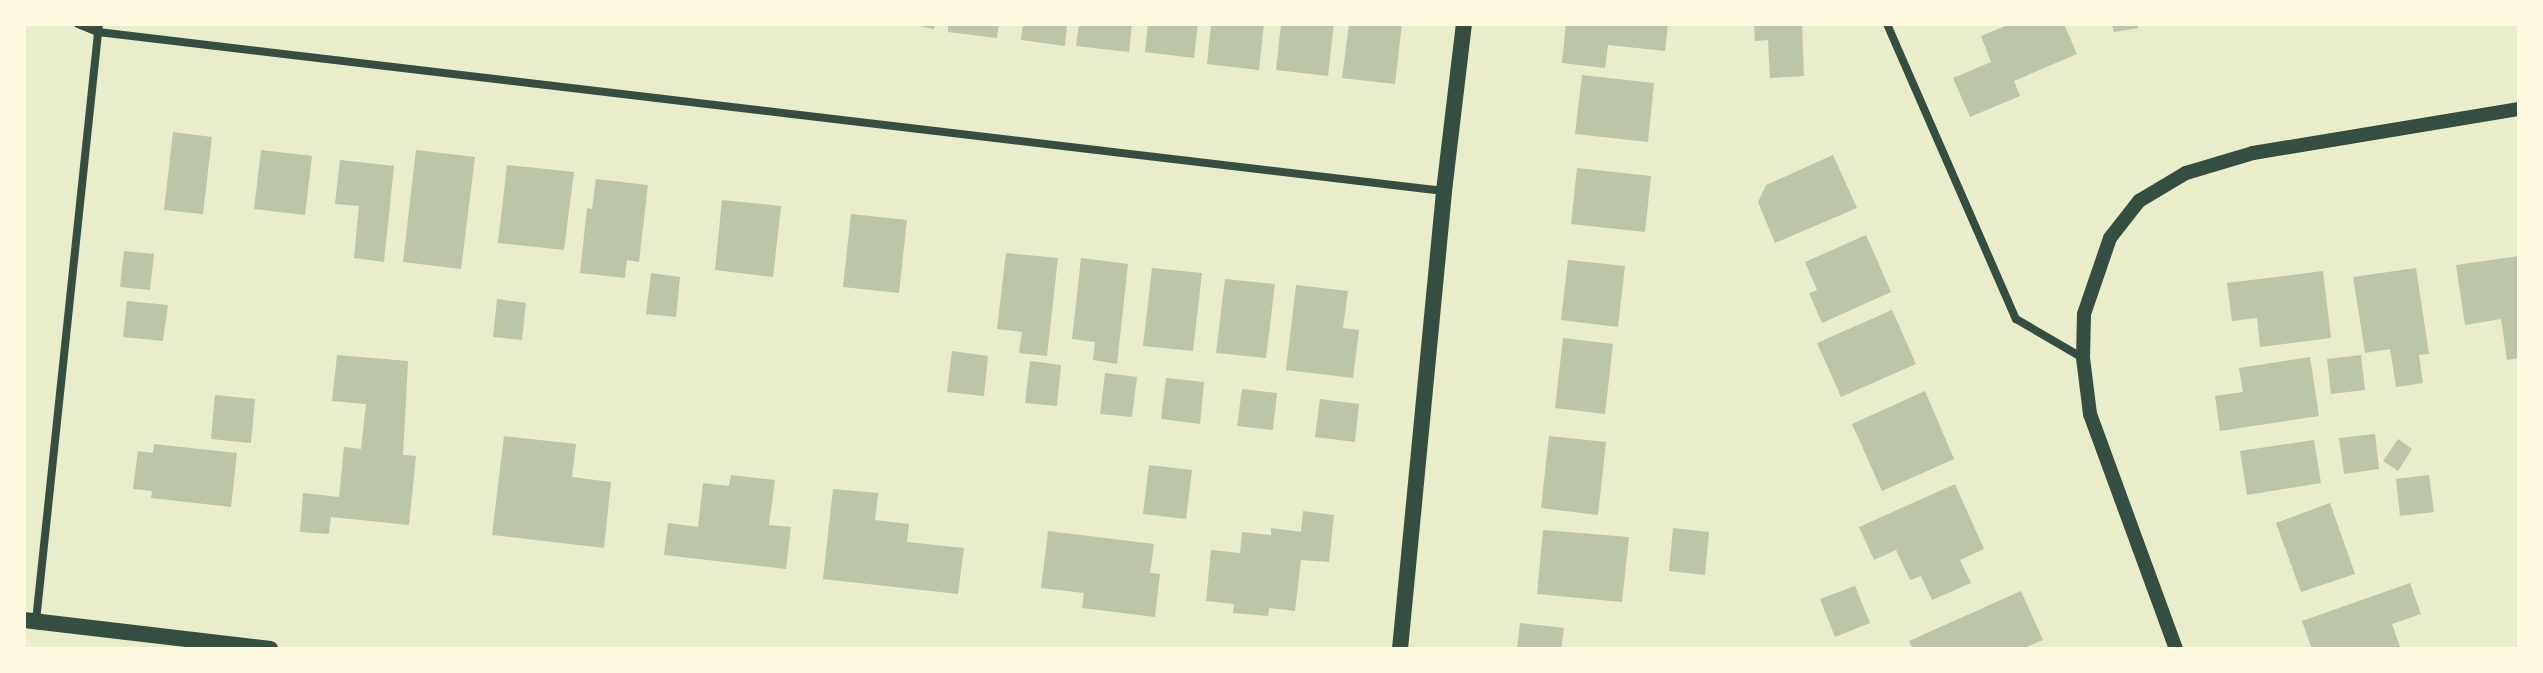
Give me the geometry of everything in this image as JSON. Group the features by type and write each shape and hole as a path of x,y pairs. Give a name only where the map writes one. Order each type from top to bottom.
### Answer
{"main road":[{"path":"1400,649 1444,191 1464,24"},
{"path":"30,620 270,649"}],"street":[{"path":"78,24 1444,191"},
{"path":"1887,24 2016,319 2083,358"},
{"path":"30,620 99,28"},
{"path":"2176,649 2090,414 2083,358 2084,314 2110,238 2139,201 2186,173 2253,153 2519,109"}],"building":[{"path":"909,24 935,24 934,29"},
{"path":"948,24 999,24 997,38 948,32"},
{"path":"1023,24 1067,24 1065,46 1021,40"},
{"path":"1079,24 1132,24 1129,52 1076,46"},
{"path":"1148,24 1198,24 1194,58 1145,52"},
{"path":"1211,24 1264,24 1259,70 1207,64"},
{"path":"1281,24 1334,24 1328,76 1276,70"},
{"path":"1349,24 1402,24 1395,84 1342,78"},
{"path":"1566,24 1668,24 1665,51 1608,45 1605,68 1562,63"},
{"path":"1754,24 1802,24 1804,76 1770,78 1768,40 1755,41"},
{"path":"2010,24 2064,24 2077,54 2014,81 2020,96 1970,117 1953,78 1991,62 1981,36"},
{"path":"2112,24 2138,24 2138,28 2114,32"},
{"path":"1582,75 1654,83 1648,142 1575,134"},
{"path":"173,132 212,137 203,214 164,210"},
{"path":"261,150 312,156 305,215 254,209"},
{"path":"416,150 475,157 461,269 403,262"},
{"path":"1833,155 1857,208 1775,243 1758,202 1766,185"},
{"path":"340,160 394,166 384,262 354,258 359,206 335,204"},
{"path":"507,165 574,172 564,250 498,243"},
{"path":"1577,168 1651,176 1645,232 1571,224"},
{"path":"596,179 648,185 639,262 627,260 625,278 580,273 587,208 592,209"},
{"path":"722,200 781,206 773,277 715,270"},
{"path":"851,214 907,220 899,293 843,287"},
{"path":"1866,235 1891,292 1822,323 1809,293 1817,290 1805,262"},
{"path":"124,251 154,254 150,290 120,287"},
{"path":"1006,253 1058,258 1047,356 1019,353 1022,332 997,329"},
{"path":"2519,256 2519,358 2507,360 2501,319 2465,325 2456,265"},
{"path":"1081,258 1128,264 1117,364 1093,360 1095,342 1072,339"},
{"path":"1568,260 1625,266 1618,327 1561,320"},
{"path":"1152,268 1202,273 1193,351 1143,346"},
{"path":"2416,268 2429,354 2419,355 2423,383 2396,387 2390,349 2365,353 2353,277"},
{"path":"2323,271 2331,338 2260,347 2257,318 2232,321 2227,283"},
{"path":"651,273 680,277 676,317 646,314"},
{"path":"1225,279 1275,284 1266,358 1216,353"},
{"path":"1296,285 1348,291 1343,328 1359,330 1353,378 1286,370"},
{"path":"497,299 526,303 522,340 493,337"},
{"path":"127,301 168,305 163,341 123,337"},
{"path":"1892,310 1916,364 1841,397 1817,343"},
{"path":"1563,338 1613,344 1605,414 1555,408"},
{"path":"952,351 988,356 984,396 947,392"},
{"path":"337,355 408,361 403,455 416,456 409,525 331,517 329,534 300,532 303,493 339,497 344,447 361,449 366,404 332,401"},
{"path":"2361,355 2365,390 2331,394 2327,359"},
{"path":"2310,357 2319,416 2220,431 2215,396 2243,392 2239,368"},
{"path":"1030,361 1061,365 1057,406 1025,403"},
{"path":"1105,373 1137,377 1132,417 1100,414"},
{"path":"1166,378 1204,382 1200,424 1161,419"},
{"path":"1242,389 1277,393 1273,430 1237,426"},
{"path":"1925,391 1954,459 1882,491 1852,424"},
{"path":"215,395 255,399 251,443 211,439"},
{"path":"1320,399 1359,404 1355,442 1315,437"},
{"path":"2375,434 2379,469 2344,474 2339,438"},
{"path":"504,436 576,444 572,477 611,482 604,548 492,535"},
{"path":"1549,436 1606,442 1598,515 1541,508"},
{"path":"2398,439 2412,449 2398,471 2383,461"},
{"path":"2314,440 2321,483 2247,495 2240,451"},
{"path":"154,444 237,453 231,507 151,498 152,491 133,489 138,451 153,453"},
{"path":"1149,465 1192,470 1186,519 1143,514"},
{"path":"731,475 775,480 769,525 791,527 786,569 664,555 668,523 698,527 703,483 729,486"},
{"path":"2429,475 2434,512 2400,516 2396,479"},
{"path":"1955,484 1984,549 1960,560 1971,583 1932,600 1921,576 1910,580 1896,550 1874,560 1859,527"},
{"path":"833,489 878,493 875,520 909,524 907,542 964,548 958,594 823,579"},
{"path":"2330,503 2355,574 2301,592 2276,523"},
{"path":"1303,511 1334,515 1329,562 1301,560 1295,611 1269,608 1268,616 1233,613 1234,604 1206,601 1211,550 1240,553 1242,532 1271,535 1271,528 1301,532"},
{"path":"1673,528 1709,532 1705,575 1669,571"},
{"path":"1543,530 1629,537 1622,602 1537,594"},
{"path":"1048,531 1154,544 1150,573 1160,574 1155,617 1082,608 1084,593 1041,588"},
{"path":"2410,583 2421,614 2392,624 2400,647 2312,649 2302,621"},
{"path":"1855,586 1870,623 1835,637 1820,599"},
{"path":"2021,591 2043,640 2022,649 1913,649 1909,641"},
{"path":"1520,623 1564,628 1561,649 1517,649"}]}
